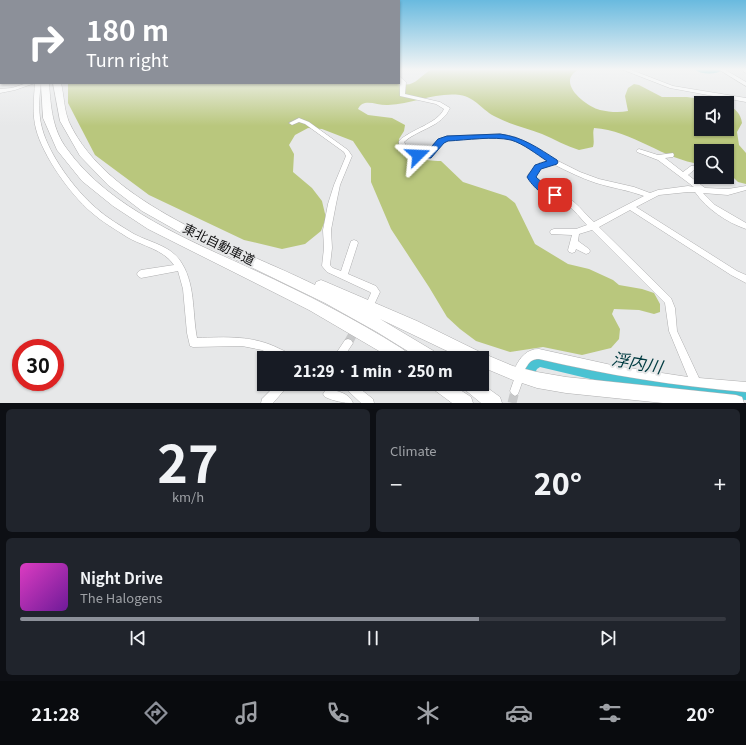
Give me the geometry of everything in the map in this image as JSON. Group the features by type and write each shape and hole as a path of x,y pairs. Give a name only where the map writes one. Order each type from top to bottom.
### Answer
{"highway":[{"name":"東北自動車道","path":"46,88 47,114 52,130 60,146 81,174 112,200 132,214 178,240 327,312 391,351"},
{"name":"東北自動車道","path":"58,88 60,110 65,125 73,140 95,168 123,192 144,206 189,230 337,301 421,351"},
{"path":"189,230 341,294 462,351"},
{"path":"489,363 531,378 566,385 736,403"},
{"path":"444,391 456,403"},
{"path":"448,391 466,403"},
{"path":"478,391 494,403"}],"street":[{"path":"0,91 17,88"},
{"path":"38,88 37,115 39,129 43,144 59,172 90,207 137,239 168,255 179,267 185,280 193,343 245,341 266,346 275,351"},
{"path":"403,88 402,95 438,103 447,108 445,113 439,119 415,130 403,140 401,144 406,150 424,157 431,154 441,141 445,139 507,137 524,143 554,162 650,196"},
{"path":"677,88 746,100"},
{"path":"292,122 299,120 307,123 346,151 349,156 337,185 327,230 328,248 326,266 330,270 373,289 376,292 371,302"},
{"path":"639,151 659,157 684,175 700,190 703,199 714,209 746,226"},
{"path":"659,157 671,155"},
{"path":"554,162 538,167 531,175 532,180 544,190 570,202 668,300 671,306 670,320 673,331 696,383"},
{"path":"684,175 694,168"},
{"path":"554,232 576,232 594,226 650,196 667,191 700,190 728,192 746,188"},
{"path":"630,207 734,273 746,279"},
{"path":"576,232 573,246 586,251"},
{"path":"343,276 354,242"},
{"path":"141,274 179,267"},
{"path":"343,351 348,343"},
{"path":"520,368 528,357 539,354 651,377 696,383 746,387"},
{"path":"515,391 518,380"},
{"path":"266,403 277,391"},
{"path":"355,391 369,403"},
{"path":"328,394 340,396 348,403"}],"green space":[{"path":"68,88 572,88 580,98 594,108 610,112 621,112 628,111 625,96 628,88 644,88 662,97 694,98 694,136 734,136 734,108 742,123 737,132 739,145 746,153 746,184 738,182 734,178 734,144 694,144 694,162 674,157 622,134 594,128 593,147 579,150 542,134 502,120 491,114 470,98 460,95 442,95 397,104 384,105 363,103 360,105 358,109 368,115 392,118 405,125 404,131 399,139 405,150 410,154 422,159 441,161 463,182 506,196 515,203 535,244 568,264 589,269 613,280 619,285 642,289 654,293 660,304 660,312 654,314 639,310 614,309 612,314 620,329 619,339 611,348 582,355 543,347 510,352 476,341 447,317 391,229 371,182 371,168 353,141 322,129 308,128 295,135 289,145 294,154 293,172 312,188 322,201 326,218 321,231 305,244 282,249 244,240 149,195 95,155 68,103"}],"waterway":[{"name":"浮内川","path":"528,369 531,363 539,359 620,378 667,386 746,392"}],"tunnel":[{"path":"348,343 357,327"},
{"path":"512,403 515,391"}],"route":[{"path":"418,155 424,157 428,156 441,141 447,138 500,136 513,138 524,143 554,162 541,165 531,175 531,177 532,180 544,190 555,195"}]}
